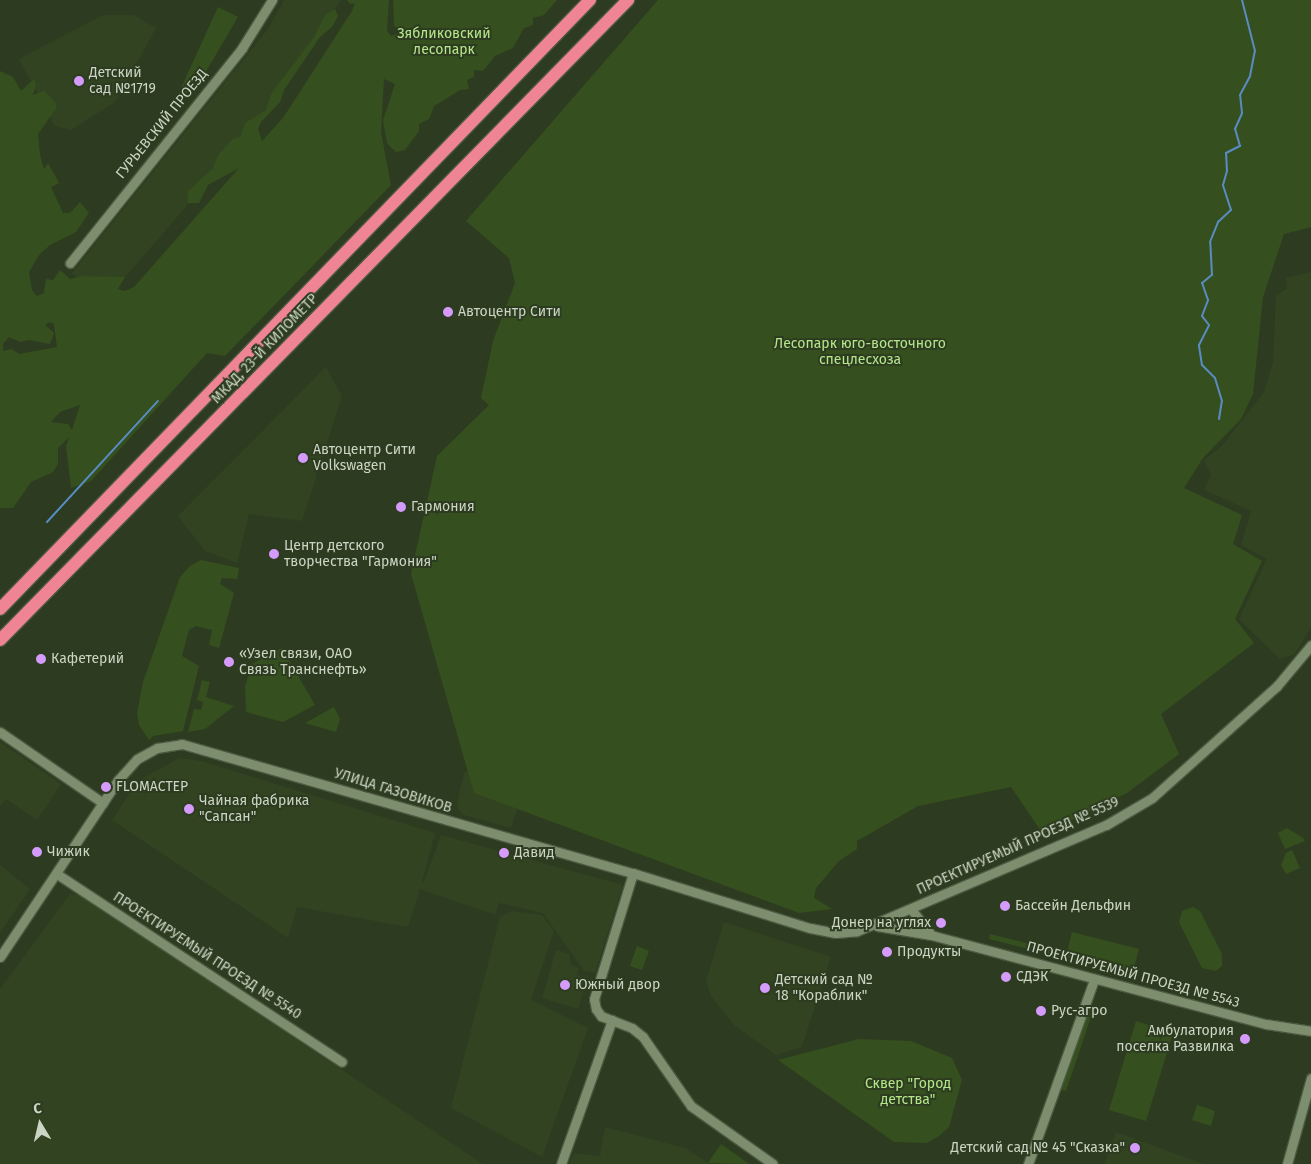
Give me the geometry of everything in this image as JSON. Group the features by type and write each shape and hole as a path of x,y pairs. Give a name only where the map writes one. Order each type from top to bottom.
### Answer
{"highway":[{"name":"МКАД, 23-Й КИЛОМЕТР","path":"0,609 190,410 590,0"},
{"name":"МКАД, 23-Й КИЛОМЕТР","path":"0,640 628,0"}],"street":[{"name":"ГУРЬЕВСКИЙ ПРОЕЗД","path":"70,263 242,48 272,0"},
{"name":"ПРОЕКТИРУЕМЫЙ ПРОЕЗД № 5539","path":"874,926 1106,825 1152,798 1277,686 1311,645"},
{"path":"0,732 103,803"},
{"name":"УЛИЦА ГАЗОВИКОВ","path":"0,957 118,780 137,759 156,748 182,744 633,872 810,928 836,933 874,926"},
{"path":"633,872 594,998 601,1016 632,1028 643,1037 691,1106 773,1164"},
{"name":"ПРОЕКТИРУЕМЫЙ ПРОЕЗД № 5540","path":"57,874 342,1062"},
{"path":"911,909 931,935"},
{"name":"ПРОЕКТИРУЕМЫЙ ПРОЕЗД № 5543","path":"874,926 931,935 1094,980 1271,1025 1311,1032"},
{"path":"1028,1164 1094,980"},
{"path":"561,1164 612,1020"},
{"path":"1287,1164 1311,1078"}],"shaded area":[{"path":"284,0 341,0 269,111 120,283 77,277 72,273 268,29"},
{"name":"Детский сад №1719","path":"103,15 134,15 156,28 115,102 71,130 55,126 19,59"},
{"path":"1311,272 1311,627 1295,654 1280,659 1239,619 1267,559 1241,545 1251,511 1204,490 1211,475 1204,460 1222,446 1264,392 1273,362 1276,295 1287,289 1286,278"},
{"path":"326,367 342,396 302,521 249,514 237,563 205,551 178,516"},
{"path":"0,742 61,784 37,820 6,799 0,806"},
{"path":"179,758 201,761 435,833 422,882 424,882 441,835 623,885 595,973 584,971 543,913 499,903 495,915 420,889 408,927 297,907 288,938 112,820 138,781"},
{"path":"479,770 519,804 511,828 464,815 459,810 457,804 464,772"},
{"path":"0,865 30,889 0,933"},
{"path":"70,894 80,895 483,1164 0,1164 0,989"},
{"path":"513,911 542,915 554,931 531,1000 588,1028 542,1157 451,1108 500,917"},
{"name":"Детский сад № 18 \"Кораблик\"","path":"724,922 831,957 802,1047 776,1055 734,1025 711,996 706,981"},
{"name":"Южный двор","path":"556,950 569,954 571,965 579,968 577,975 587,978 578,1009 542,998"},
{"path":"605,1127 685,1148 710,1164 569,1164 574,1153 600,1156"},
{"name":"Детский сад № 45 \"Сказка\"","path":"1116,1132 1204,1164 1104,1164"}],"green space":[{"name":"Зябликовский лесопарк","path":"347,0 389,0 387,31 391,36 402,32 394,26 393,0 557,0 544,15 533,18 533,25 524,28 513,48 495,56 483,71 474,70 474,77 467,80 469,89 460,90 434,106 429,119 419,124 419,131 405,150 396,152 387,143 383,120 395,84 384,79 381,132 391,185 225,356 207,353 91,481 71,488 66,446 69,437 58,448 58,464 53,472 31,482 13,508 0,508 0,71 13,77 21,91 34,79 36,85 33,95 44,91 55,102 57,107 38,134 40,155 44,169 48,163 59,183 51,187 63,213 70,213 80,202 89,213 76,232 50,245 39,255 29,272 32,290 37,296 44,293 46,279 53,280 60,270 70,279 82,276 125,277 118,289 125,291 134,287 239,168 208,185 199,203 188,203 188,191 213,168 218,155 233,139 240,137 245,123 266,110 271,94 314,37 325,15 335,9 338,16 332,27 320,37 284,90 280,102 261,122 258,129 262,141 283,118 352,11 355,3 350,4","holes":["50,322 54,324 57,347 19,354 12,349 3,351 3,344 9,337 20,342 29,340 50,344 54,333 45,325","80,405 72,430 68,424 51,422 60,412"]},
{"name":"Лесопарк юго-восточного спецлесхоза","path":"658,0 1311,0 1311,227 1284,234 1263,297 1253,394 1241,419 1203,458 1184,488 1242,515 1233,544 1262,561 1235,619 1254,643 1161,714 1179,754 1127,793 1043,834 1011,787 918,806 857,841 857,849 839,861 816,888 814,898 832,909 799,913 474,793 411,574 437,456 489,405 481,398 493,341 515,283 509,258 466,221"},
{"path":"218,7 238,17 204,75 171,110"},
{"path":"201,560 239,568 237,579 222,578 220,584 234,593 219,648 209,645 212,630 196,626 189,630 182,656 199,666 183,731 153,736 149,740 139,725 137,713 143,682 180,577 190,566"},
{"path":"282,648 315,705 283,722 246,712 245,686 252,664"},
{"path":"202,680 210,682 206,697 234,706 205,729 188,732 194,709 201,710 203,702 197,700"},
{"path":"334,707 340,719 336,732 305,723"},
{"path":"1287,828 1305,841 1285,849 1278,833"},
{"path":"1292,850 1300,868 1286,874 1281,865 1286,853"},
{"path":"1193,907 1200,911 1222,954 1222,966 1216,971 1202,968 1179,922 1182,911"},
{"path":"1072,932 1139,949 1132,975 989,939 990,934 1067,953"},
{"path":"637,946 649,951 642,970 630,966"},
{"path":"1087,1003 1095,1005 1066,1091 1057,1089"},
{"path":"1136,1021 1173,1033 1146,1121 1109,1110"},
{"name":"Сквер \"Город детства\"","path":"859,1039 911,1041 952,1058 962,1080 949,1127 927,1143 894,1142 778,1060"},
{"path":"1197,1105 1215,1111 1211,1126 1192,1120"},
{"path":"721,1144 749,1164 708,1163"}],"waterway":[{"path":"1219,419 1222,401 1215,378 1202,365 1199,345 1209,325 1202,316 1208,300 1202,283 1212,275 1210,242 1218,222 1231,210 1223,185 1227,171 1226,153 1240,146 1235,129 1242,113 1240,95 1250,76 1255,51 1242,0"},
{"path":"47,522 158,401"}],"place":[{"name":"Детский сад №1719","path":"79,81"},
{"name":"Автоцентр Сити","path":"448,312"},
{"name":"Автоцентр Сити Volkswagen","path":"303,458"},
{"name":"Гармония","path":"401,507"},
{"name":"Центр детского творчества \"Гармония\"","path":"274,554"},
{"name":"Кафетерий","path":"41,659"},
{"name":"«Узел связи, ОАО Связь Транснефть»","path":"229,662"},
{"name":"FLOМАСТЕР","path":"106,787"},
{"name":"Чайная фабрика \"Сапсан\"","path":"189,809"},
{"name":"Чижик","path":"37,852"},
{"name":"Давид","path":"504,853"},
{"name":"Бассейн Дельфин","path":"1005,906"},
{"name":"Донер на углях","path":"941,923"},
{"name":"Продукты","path":"887,952"},
{"name":"СДЭК","path":"1006,977"},
{"name":"Южный двор","path":"565,985"},
{"name":"Детский сад № 18 \"Кораблик\"","path":"765,988"},
{"name":"Рус-агро","path":"1041,1011"},
{"name":"Амбулатория поселка Развилка","path":"1245,1039"},
{"name":"Детский сад № 45 \"Сказка\"","path":"1135,1148"}]}
